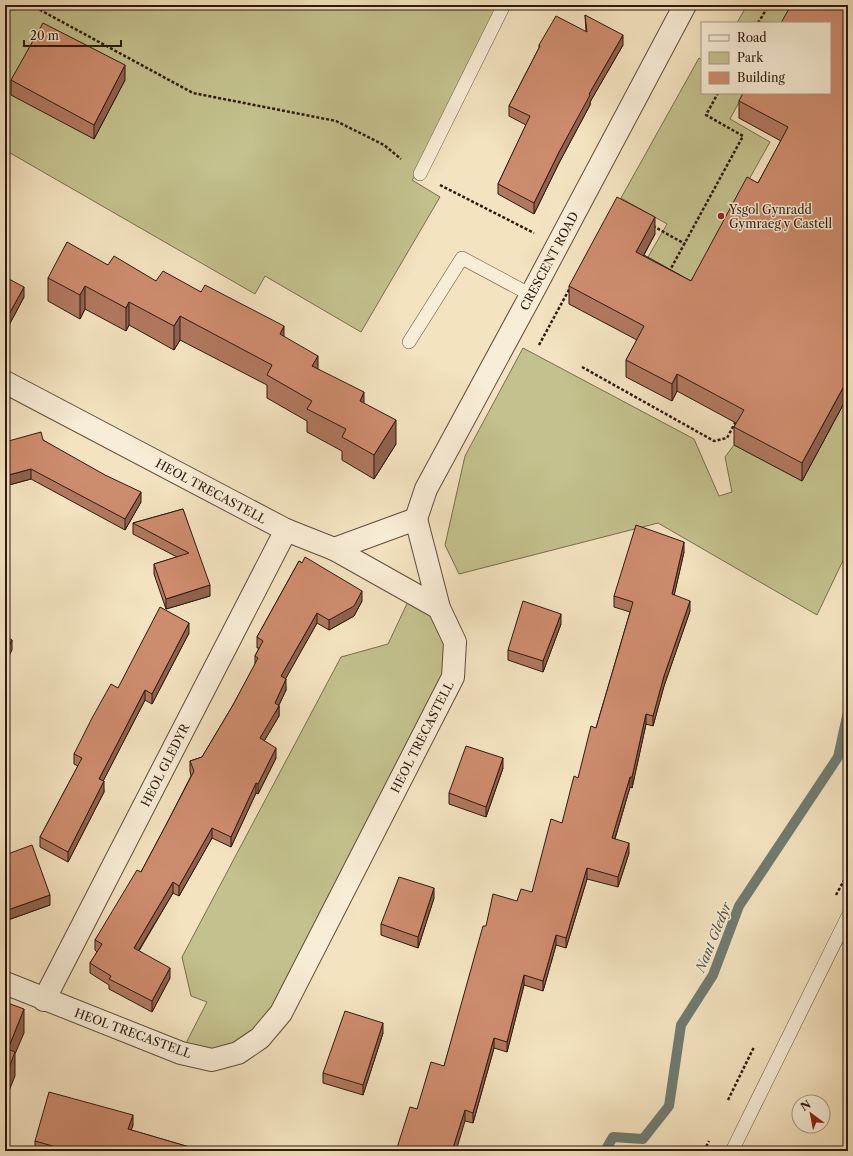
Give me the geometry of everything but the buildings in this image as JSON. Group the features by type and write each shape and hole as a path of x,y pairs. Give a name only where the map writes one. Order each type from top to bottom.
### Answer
{"street":[{"name":"CRESCENT ROAD","path":"416,519 426,489 558,245 685,5"},
{"name":"HEOL TRECASTELL","path":"5,382 286,530 334,549 439,608"},
{"path":"334,549 416,519"},
{"name":"HEOL TRECASTELL","path":"5,983 44,1000 181,1053 212,1060 238,1053 260,1038 281,1012 453,678 455,642 439,608 416,519"},
{"name":"HEOL GLEDYR","path":"44,1000 286,530"}],"lane":[{"path":"420,174 504,5"},
{"path":"409,342 462,258 531,295"},
{"path":"732,1151 848,916"}],"path":[{"path":"31,5 193,93 336,121 384,145 420,174 558,245"},
{"path":"759,22 769,5"},
{"path":"675,276 669,272 743,136 706,114 717,94"},
{"path":"652,226 685,244"},
{"path":"539,345 573,282"},
{"path":"582,367 714,441 727,438 738,417"}],"green space":[{"path":"5,5 504,5 423,167 412,180 440,197 361,332 265,276 255,294 5,150"},
{"path":"747,5 793,5 784,22 738,22"},
{"path":"699,58 701,59 701,94 743,94 730,119 770,142 688,288 644,264 667,224 621,198"},
{"path":"523,348 694,439 719,496 732,492 725,457 734,445 802,481 844,403 848,405 848,550 817,615 658,523 459,574 445,545 465,456"},
{"path":"412,593 439,608 453,677 281,1013 238,1053 181,1053 207,1002 191,996 182,957 341,657 388,644"}],"waterway":[{"name":"Nant Gledyr","path":"605,1151 613,1137 643,1139 669,1106 681,1025 713,975 739,906 838,757 848,712"}],"place":[{"name":"Ysgol Gynradd Gymraeg y Castell","path":"721,216"}]}
